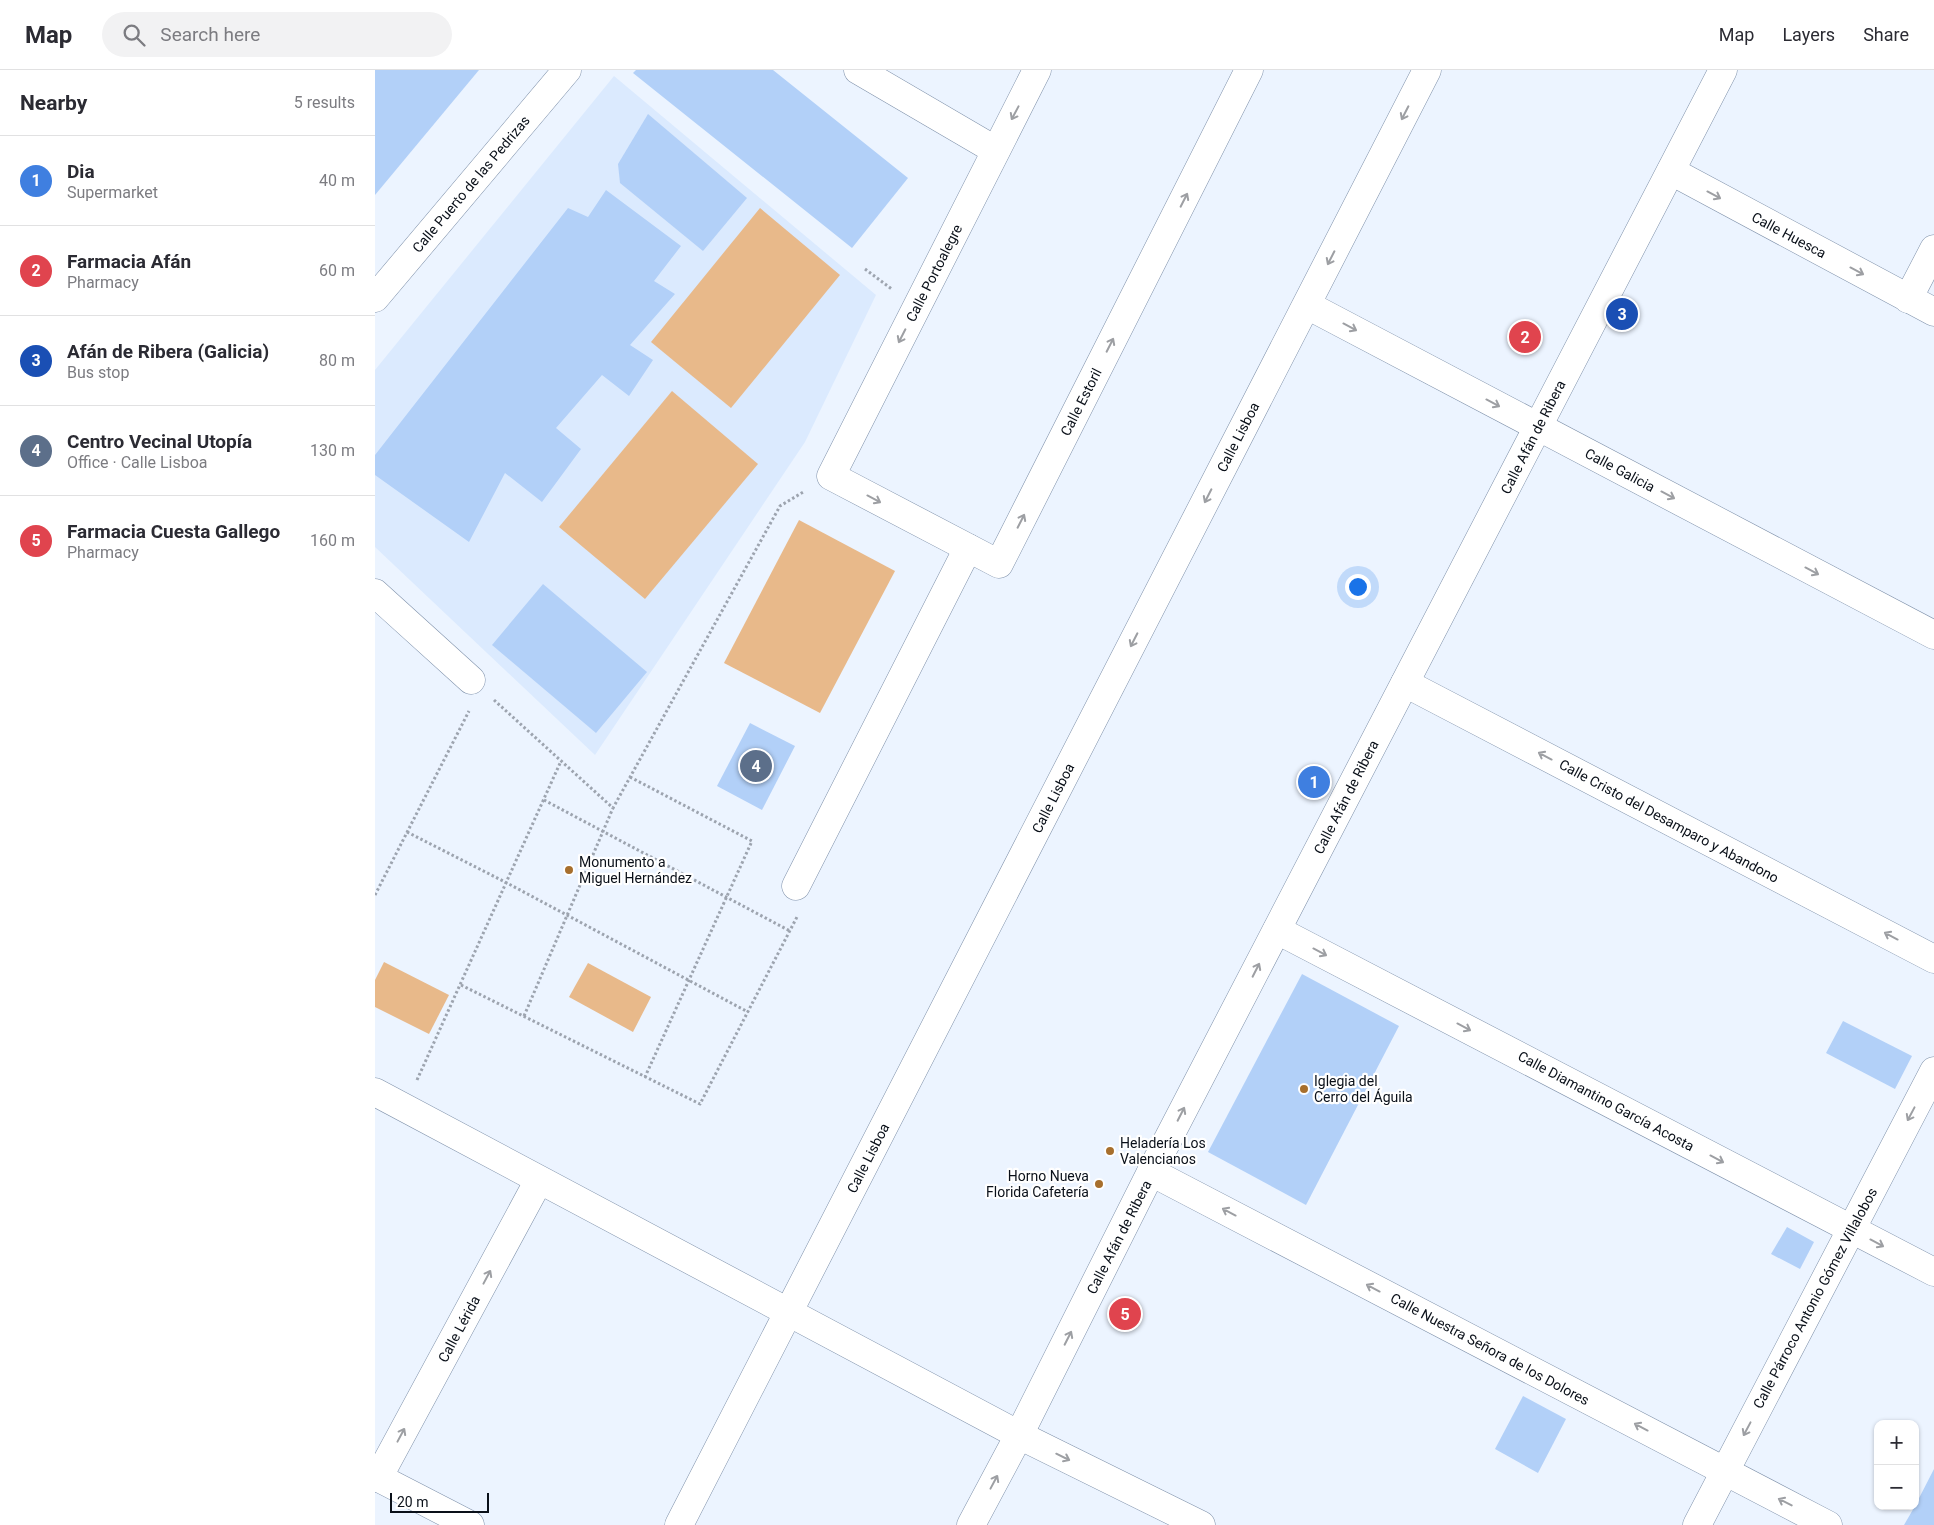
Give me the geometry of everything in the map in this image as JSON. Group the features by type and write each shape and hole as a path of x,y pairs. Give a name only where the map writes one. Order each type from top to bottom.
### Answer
{"street":[{"name":"Calle Puerto de las Pedrizas","path":"375,298 567,70"},
{"path":"858,70 995,150"},
{"name":"Calle Portoalegre","path":"831,476 1037,70"},
{"name":"Calle Estoril","path":"831,476 999,564 1249,70"},
{"name":"Calle Lisboa","path":"679,1525 1427,70"},
{"name":"Calle Afán de Ribera","path":"971,1525 1019,1435 1151,1172 1723,70"},
{"name":"Calle Huesca","path":"1671,172 1934,312"},
{"path":"1908,299 1934,249"},
{"name":"Calle Galicia","path":"1307,304 1934,635"},
{"path":"799,897 968,548"},
{"path":"377,600 476,684"},
{"name":"Calle Cristo del Desamparo y Abandono","path":"1405,683 1934,959"},
{"name":"Calle Diamantino García Acosta","path":"1277,930 1934,1272"},
{"name":"Calle Párroco Antonio Gómez Villalobos","path":"1697,1525 1934,1071"},
{"path":"375,1092 1019,1435 1201,1525"},
{"name":"Calle Nuestra Señora de los Dolores","path":"1151,1172 1828,1525"},
{"name":"Calle Lérida","path":"377,1477 539,1180"},
{"path":"377,1477 471,1525"}],"path":[{"path":"524,1016 613,808 780,506 831,476"},
{"path":"375,895 407,832 476,684 613,808"},
{"path":"404,1108 561,761"},
{"path":"630,777 752,841 645,1077"},
{"path":"544,800 790,931"},
{"path":"407,832 507,883 748,1012"},
{"path":"461,985 700,1104 790,931 799,897"}],"shaded area":[{"path":"614,76 876,295 805,442 595,755 375,547 375,370"},
{"path":"760,208 840,275 731,408 651,342"},
{"path":"672,391 758,464 645,599 559,527"},
{"path":"799,520 895,571 820,713 724,663"},
{"path":"384,962 449,995 429,1034 375,1007 375,980"},
{"path":"588,963 651,997 633,1032 569,997"}],"building":[{"path":"375,70 479,70 375,195"},
{"path":"636,70 773,70 908,178 852,248 633,73"},
{"path":"648,114 747,198 703,251 620,183 618,164"},
{"path":"606,190 681,246 654,281 675,294 630,345 653,360 629,396 602,375 556,428 581,449 542,502 505,473 469,542 375,475 375,455 568,208 588,217"},
{"path":"543,584 647,672 596,733 492,645"},
{"path":"750,723 795,746 762,810 717,786"},
{"name":"Iglegia del Cerro del Águila","path":"1302,974 1399,1026 1306,1205 1208,1152"},
{"path":"1843,1021 1912,1056 1895,1089 1826,1053"},
{"path":"1787,1227 1814,1242 1800,1269 1771,1254"},
{"path":"1523,1396 1566,1419 1538,1473 1495,1449"},
{"path":"1934,1469 1934,1525 1904,1525 1913,1510 1919,1510 1919,1498"}],"place":[{"name":"Afán de Ribera (Galicia)","path":"1622,314"},
{"name":"Farmacia Afán","path":"1525,337"},
{"name":"Centro Vecinal Utopía","path":"756,766"},
{"name":"Dia","path":"1314,782"},
{"name":"Monumento a Miguel Hernández","path":"569,870"},
{"name":"Iglegia del Cerro del Águila","path":"1304,1089"},
{"name":"Heladería Los Valencianos","path":"1110,1151"},
{"name":"Horno Nueva Florida Cafetería","path":"1099,1184"},
{"name":"Farmacia Cuesta Gallego","path":"1125,1314"}]}
